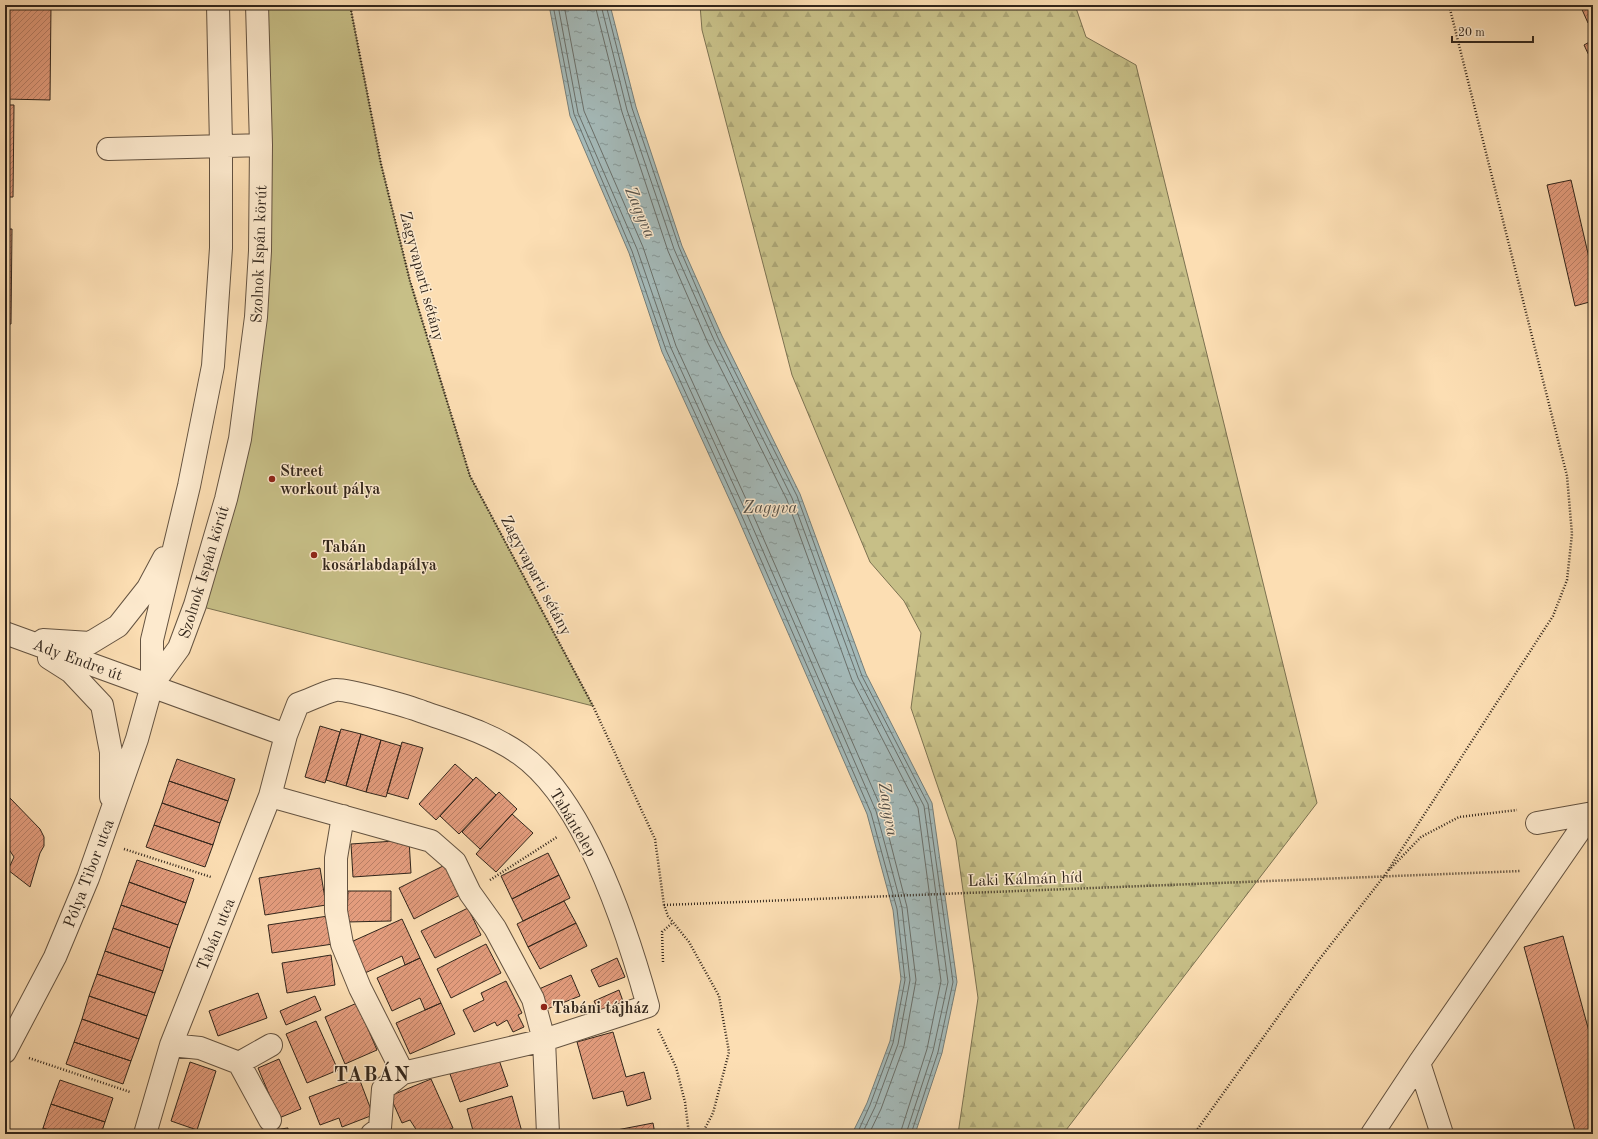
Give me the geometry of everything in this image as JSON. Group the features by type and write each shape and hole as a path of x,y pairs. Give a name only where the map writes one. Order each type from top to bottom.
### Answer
{"street":[{"name":"Szolnok Ispán körút","path":"152,685 152,640 162,604 175,537 188,486 212,366 221,248 221,146 218,5"},
{"name":"Szolnok Ispán körút","path":"152,685 179,648 195,605 226,499 240,439 256,317 260,251 261,145 257,5"},
{"path":"108,149 261,145"},
{"path":"12,636 90,643 118,626 148,588 175,537"},
{"path":"12,636 71,672 102,705 111,752 111,813"},
{"name":"Ady Endre út","path":"12,636 152,685 286,735"},
{"name":"Pólya Tibor utca","path":"5,1051 55,957 88,878 137,739 152,685"},
{"name":"Tabántelep","path":"286,735 298,704 336,690 403,705 484,733 520,755 556,788 596,859 633,953 648,1006"},
{"name":"Tabán utca","path":"145,1134 171,1045 270,796 286,735"},
{"path":"270,796 431,841 455,862 470,893 495,928 533,999 544,1040 548,1134"},
{"path":"1537,823 1592,813"},
{"path":"1372,1134 1419,1063 1592,813"},
{"path":"344,816 336,858 336,911 342,944 367,1002 403,1073"},
{"path":"372,1134 380,1128 383,1089 403,1073 544,1040 648,1006"},
{"path":"171,1045 200,1048 239,1063 270,1120"},
{"path":"239,1063 271,1045"},
{"path":"1419,1063 1442,1134"}],"path":[{"name":"Zagyvaparti sétány","path":"350,5 381,164 410,281 470,476 593,706 655,839 664,905 672,923 689,942 720,996 729,1052 713,1113 702,1134"},
{"path":"1194,1134 1318,961 1385,875 1553,616 1566,580 1572,534 1567,476 1449,5"},
{"path":"1385,875 1421,837 1459,817 1519,810 1537,823"},
{"path":"470,893 578,825"},
{"path":"101,842 235,884"},
{"name":"Laki Kálmán híd","path":"664,905 683,903 1385,875 1523,871"},
{"path":"648,1006 676,1067 685,1102 688,1134"},
{"path":"5,1051 154,1100"}],"green space":[{"path":"257,5 350,5 381,164 410,281 470,476 593,706 195,605 249,372"},
{"path":"700,5 1075,5 1086,37 1136,65 1317,803 1063,1134 958,1134 978,998 956,840 911,708 921,633 904,601 870,562 792,375 702,30"}],"water":[{"name":"Zagyva","path":"549,5 610,5 636,107 682,246 722,336 800,494 866,674 932,803 957,982 942,1053 915,1134 852,1134 867,1103 890,1041 901,979 893,910 867,814 737,516 662,352 629,253 570,116"}],"building":[{"path":"5,5 51,5 50,100 5,99"},
{"path":"1580,5 1593,5 1593,21 1588,23"},
{"path":"1593,40 1593,64 1584,45"},
{"path":"5,105 14,105 13,197 5,197"},
{"path":"1571,180 1593,275 1593,301 1575,306 1547,185"},
{"path":"5,229 12,229 11,324 5,324"},
{"path":"320,726 340,732 325,783 305,777"},
{"path":"341,729 361,734 346,786 326,780"},
{"path":"361,734 381,740 366,792 346,786"},
{"path":"381,740 401,746 386,797 366,792"},
{"path":"402,742 423,748 408,799 387,793"},
{"path":"177,759 235,779 228,801 169,781"},
{"path":"455,764 473,780 436,820 419,804"},
{"path":"476,777 496,795 459,834 440,816"},
{"path":"169,781 228,801 220,823 162,803"},
{"path":"499,792 517,809 480,849 462,832"},
{"path":"10,798 40,829 44,837 44,846 40,853 30,887 8,870 14,857 6,845 6,837 8,833 5,830 5,803"},
{"path":"162,803 220,823 213,845 154,825"},
{"path":"512,814 533,833 496,872 476,854"},
{"path":"154,825 213,845 205,867 146,847"},
{"path":"409,840 411,873 353,877 351,844"},
{"path":"548,853 559,875 512,899 501,876"},
{"path":"137,860 194,879 186,903 129,882"},
{"path":"445,865 460,895 414,919 399,888"},
{"path":"320,868 326,905 265,915 259,878"},
{"path":"559,875 570,898 523,921 512,899"},
{"path":"129,882 186,903 178,925 121,905"},
{"path":"348,891 391,891 391,921 347,922"},
{"path":"564,901 576,923 528,947 517,924"},
{"path":"121,905 178,925 170,948 113,928"},
{"path":"468,908 481,935 435,958 421,931"},
{"path":"328,916 333,944 272,953 268,925"},
{"path":"402,919 420,958 405,965 402,956 365,973 351,942"},
{"path":"576,923 587,946 540,969 528,947"},
{"path":"113,928 170,948 163,971 105,951"},
{"path":"1563,936 1593,1046 1593,1134 1576,1134 1524,947"},
{"path":"486,944 501,973 451,998 437,969"},
{"path":"105,951 163,971 155,993 97,974"},
{"path":"331,955 335,985 287,993 282,963"},
{"path":"420,958 441,1003 425,1010 420,998 392,1011 377,978"},
{"path":"617,958 625,977 599,987 591,970"},
{"path":"97,974 155,993 147,1016 89,996"},
{"path":"571,975 580,996 547,1009 539,989"},
{"path":"506,981 522,1013 518,1015 524,1027 513,1032 507,1020 497,1026 495,1022 474,1032 463,1010 484,1000 481,993"},
{"path":"619,990 624,1004 600,1014 594,1001"},
{"path":"258,993 267,1018 218,1036 209,1011"},
{"path":"89,996 147,1016 139,1039 82,1019"},
{"path":"315,996 321,1010 286,1025 280,1011"},
{"path":"357,1003 377,1050 345,1064 325,1017"},
{"path":"441,1003 455,1034 410,1054 396,1023"},
{"path":"82,1019 139,1039 131,1061 74,1042"},
{"path":"316,1021 338,1070 307,1083 286,1034"},
{"path":"613,1032 626,1077 644,1072 651,1099 627,1106 623,1091 593,1099 577,1042"},
{"path":"74,1042 131,1061 123,1084 66,1064"},
{"path":"498,1057 508,1086 460,1102 450,1074"},
{"path":"279,1059 301,1109 279,1118 258,1068"},
{"path":"190,1062 216,1071 197,1130 171,1121"},
{"path":"359,1078 373,1115 342,1127 339,1118 320,1125 309,1097"},
{"path":"431,1079 453,1128 438,1134 419,1134 410,1120 402,1123 390,1096"},
{"path":"60,1080 113,1098 105,1122 51,1104"},
{"path":"512,1096 522,1132 517,1134 474,1134 467,1109"},
{"path":"51,1104 105,1122 101,1134 60,1134 43,1128"},
{"path":"653,1123 655,1134 596,1134"},
{"path":"43,1128 60,1134 41,1134"},
{"path":"288,1128 288,1134 243,1134"}],"place":[{"name":"Street workout pálya","path":"272,479"},
{"name":"Tabán kosárlabdapálya","path":"314,555"},
{"name":"Tabáni tájház","path":"544,1007"}],"district":[{"name":"TABÁN","path":"372,1074"}]}
